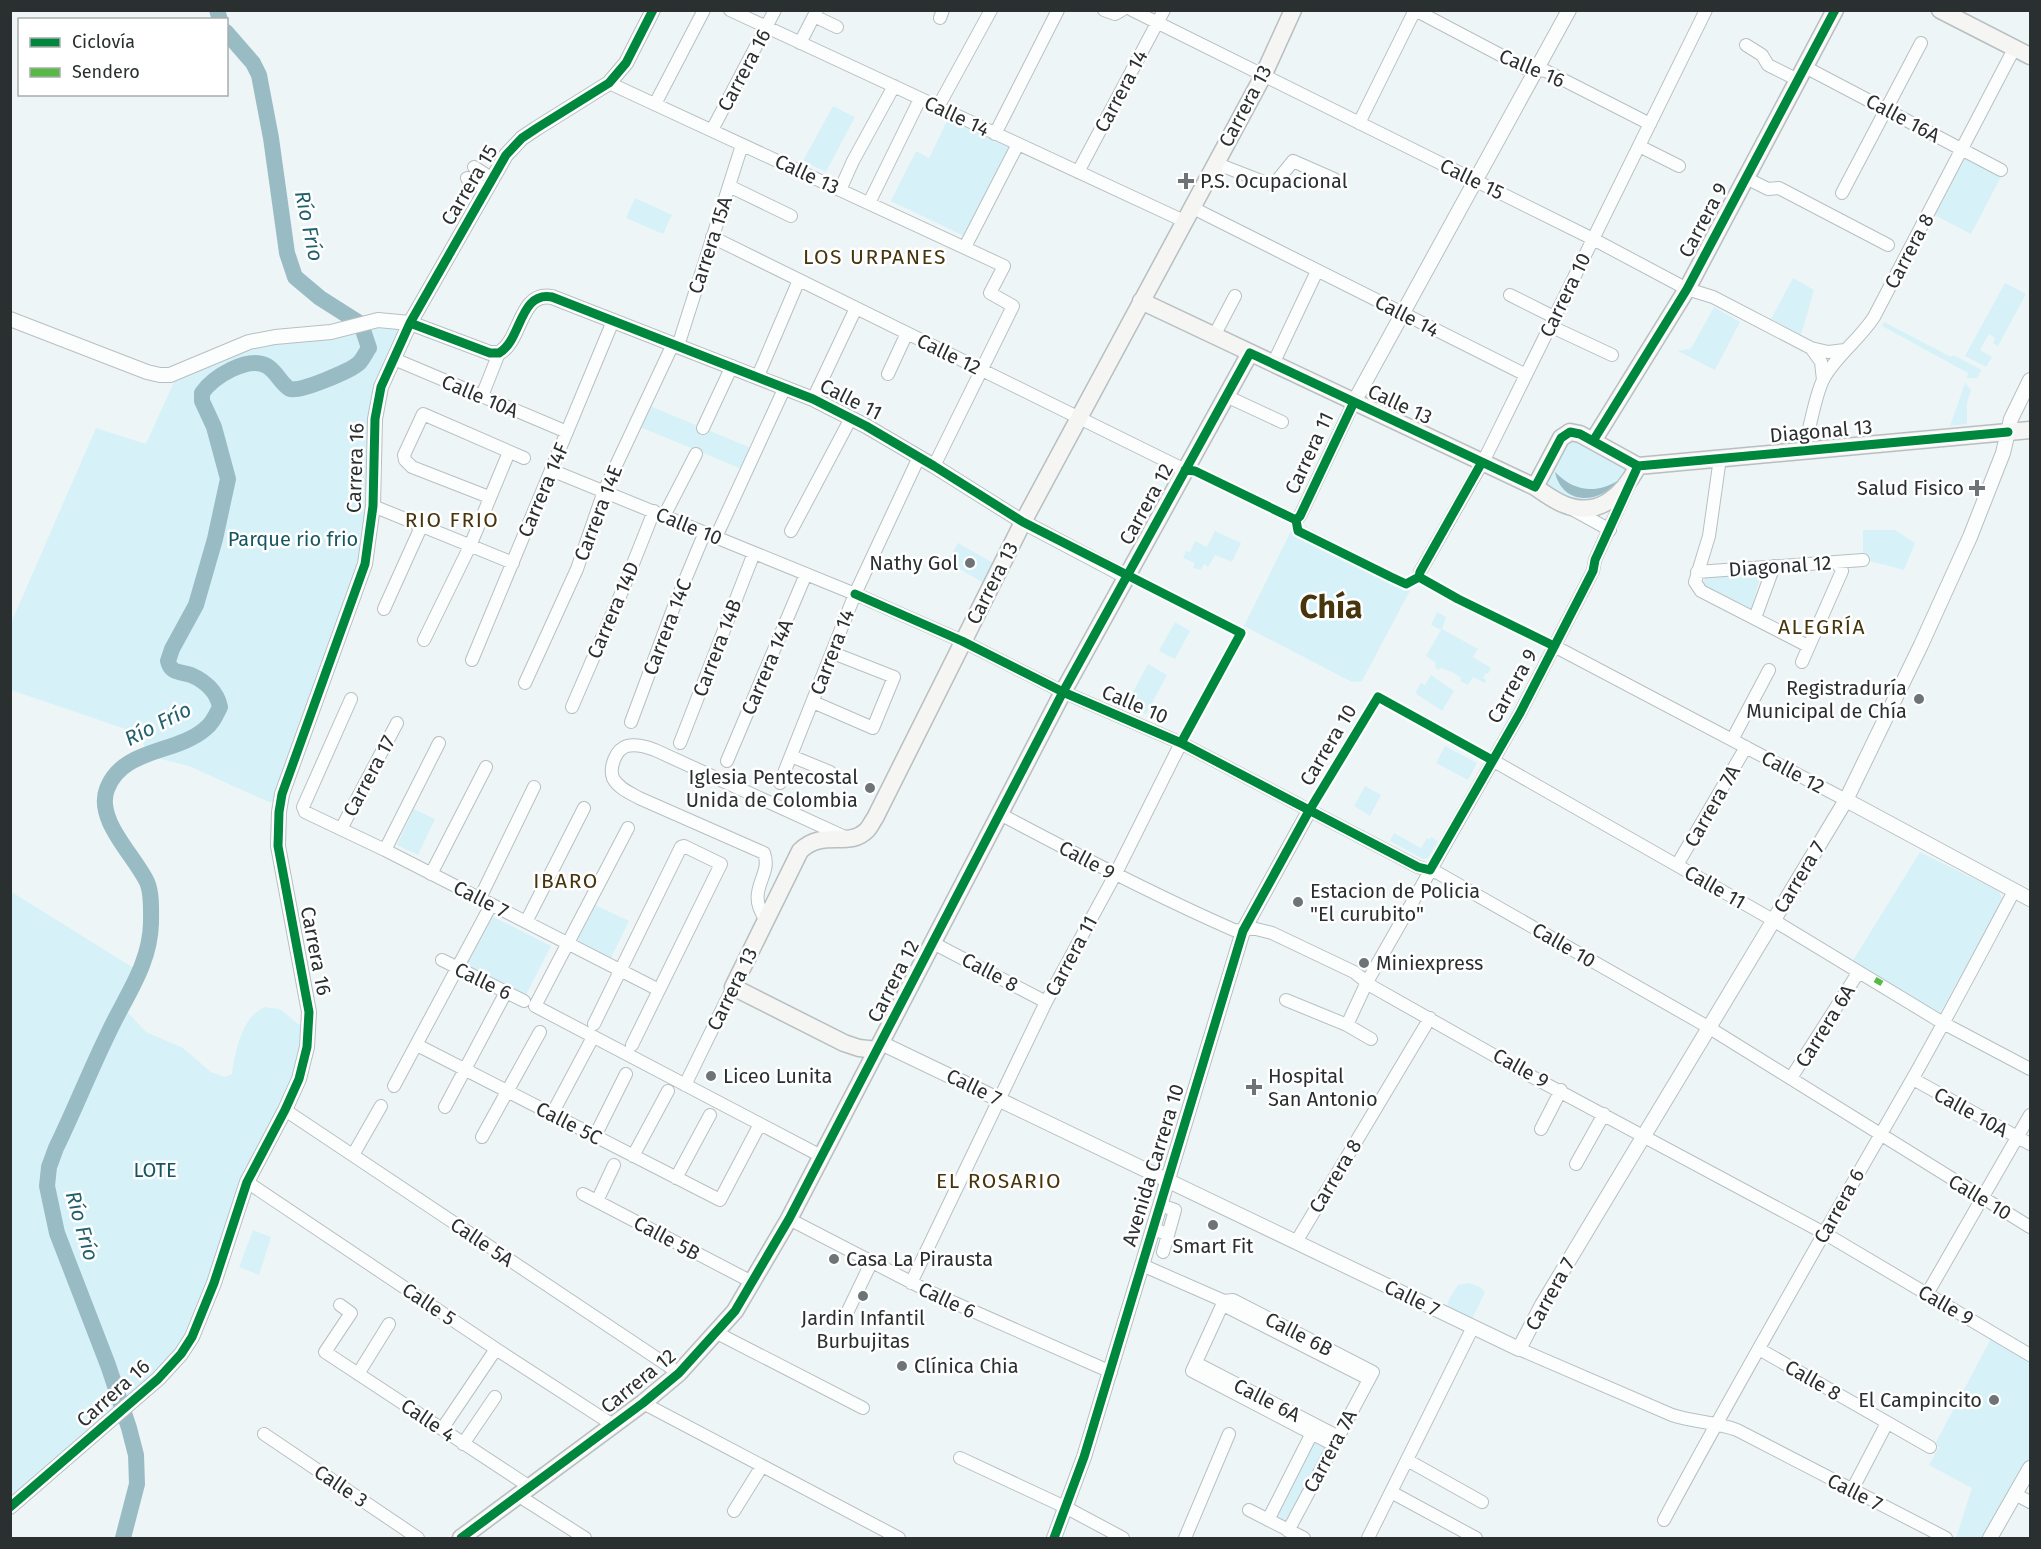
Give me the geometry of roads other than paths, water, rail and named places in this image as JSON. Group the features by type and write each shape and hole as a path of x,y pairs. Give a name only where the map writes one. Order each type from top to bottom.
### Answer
{"main road":[{"name":"Carrera 13","path":"733,987 796,857 805,846 822,838 849,839 867,831 875,818 1023,522 1263,75 1293,10"},
{"name":"Carrera 9","path":"1593,441 1687,289 1835,10"},
{"path":"1940,10 2025,51"},
{"name":"Calle 13","path":"1141,301 1535,487 1564,504 1588,507 1602,504 1621,493 1638,466"},
{"name":"Carrera 12","path":"461,1539 643,1403 679,1373 735,1311 789,1219 1063,692 1250,352"},
{"name":"Diagonal 13","path":"1638,466 2029,431"},
{"path":"1535,487 1561,438 1570,432 1580,434 1638,466"},
{"name":"Calle 7","path":"733,987 844,1043 860,1048 879,1047"}],"street":[{"name":"Carrera 15","path":"410,323 506,154 522,138 609,83 626,63 653,10"},
{"path":"655,104 704,10"},
{"name":"Calle 14","path":"730,10 1078,172 1188,214 1317,271 1526,375"},
{"name":"Carrera 16","path":"712,130 775,10"},
{"path":"938,107 991,10"},
{"path":"995,134 1058,10"},
{"path":"1104,10 1115,14 1122,10"},
{"name":"Calle 15","path":"1132,10 1593,239 1687,289 1713,297 1811,348 1828,352 1845,350"},
{"name":"Carrera 14","path":"1078,172 1164,10"},
{"path":"1359,123 1415,10"},
{"name":"Calle 16","path":"1415,10 1525,68 1546,71 1650,124"},
{"name":"Carrera 11","path":"1296,519 1300,516 1354,402 1569,10"},
{"name":"Carrera 10","path":"1419,577 1482,462 1706,10"},
{"path":"800,43 816,13 837,27"},
{"path":"1842,193 1921,43"},
{"name":"Calle 16A","path":"1746,45 1762,55 1768,65 1802,73 1887,110 2001,170"},
{"name":"Carrera 8","path":"1804,451 1823,380 1874,317 1962,149 2025,51"},
{"name":"Calle 13","path":"609,83 1004,266 990,293 1013,306 981,369"},
{"path":"840,190 853,161 894,86"},
{"path":"869,203 920,99"},
{"path":"965,248 1018,144"},
{"name":"Carrera 15A","path":"676,345 742,145"},
{"path":"1639,146 1678,166"},
{"path":"1215,163 1269,184 1276,182 1293,161 1334,178"},
{"path":"470,173 488,184"},
{"path":"1746,178 1768,189 1779,188 1888,245"},
{"path":"729,186 791,216"},
{"name":"Calle 12","path":"712,237 1185,470"},
{"path":"1273,364 1317,271"},
{"path":"758,376 800,280"},
{"path":"1510,295 1552,322 1612,355"},
{"name":"Calle 11","path":"500,353 508,345 532,302 539,296 552,297 813,399 852,418 919,457 1023,522 1127,577"},
{"path":"1214,336 1235,296"},
{"path":"813,399 856,308"},
{"path":"10,319 160,375 178,373 249,342 347,328 368,322 389,320 410,323 490,353 500,353 482,396"},
{"name":"Carrera 14F","path":"472,660 613,321"},
{"name":"Carrera 16","path":"10,1507 135,1399 181,1354 197,1328 247,1182 299,1079 305,1057 309,1011 278,846 280,803 369,549 373,506 376,403 410,323"},
{"path":"888,374 907,333"},
{"name":"Carrera 14E","path":"525,683 577,569 604,491 676,345"},
{"path":"1811,348 1821,363 1823,380"},
{"name":"Calle 10A","path":"394,359 567,432"},
{"path":"703,428 732,366"},
{"path":"934,466 981,369"},
{"name":"Carrera 7","path":"1519,1349 1542,1305 1643,1135 1846,800 1918,652 1970,537 2003,453 2011,419 2031,380"},
{"name":"Carrera 14C","path":"631,722 673,609 785,387"},
{"path":"2029,431 2019,428 2016,421 2031,391"},
{"path":"1226,396 1282,422"},
{"path":"489,497 412,467 405,460 404,455 423,414 524,458"},
{"path":"791,531 852,418"},
{"path":"424,640 470,546 509,452"},
{"name":"Carrera 14D","path":"572,707 659,513 696,454"},
{"name":"Carrera 14","path":"780,783 855,594 919,457"},
{"path":"1720,458 1709,536 1697,572 1695,582 1697,587 1808,646"},
{"name":"Calle 10","path":"551,470 855,594 962,641 1063,692 1181,743 1418,867 1438,873 1708,1027 1982,1199 2031,1227"},
{"name":"Carrera 9","path":"1347,1025 1367,982 1520,713 1593,571 1595,560 1630,482"},
{"name":"Calle 13","path":"1564,504 1610,530"},
{"path":"373,506 513,563"},
{"path":"384,609 421,526"},
{"name":"Carrera 14B","path":"680,743 754,553"},
{"name":"Diagonal 12","path":"1697,572 1863,560"},
{"path":"1802,662 1842,571 1837,561"},
{"path":"1755,618 1774,566"},
{"name":"Carrera 14A","path":"727,761 806,574"},
{"name":"Carrera 11","path":"911,1283 1046,1002 1241,633"},
{"name":"Calle 12","path":"1554,646 2031,899"},
{"path":"813,702 873,728 894,677 833,653"},
{"path":"1732,740 1769,670"},
{"name":"Carrera 10","path":"1309,811 1378,697"},
{"name":"Calle 7","path":"351,699 303,810 659,990"},
{"name":"Carrera 17","path":"341,829 397,723"},
{"path":"385,850 439,742"},
{"path":"766,920 758,905 757,896 766,862 764,853 639,798 620,787 613,778 612,768 619,751 627,746 655,750 849,839"},
{"name":"Carrera 7A","path":"1677,865 1746,747"},
{"path":"791,756 830,772"},
{"name":"Calle 11","path":"1492,760 1773,920 1858,973 1879,981 1943,1023 2031,1070"},
{"path":"431,874 486,767"},
{"path":"394,1086 457,968 534,787"},
{"path":"526,922 584,808"},
{"name":"Avenida Carrera 10","path":"1054,1539 1111,1372 1167,1180 1244,931 1309,811"},
{"name":"Calle 9","path":"1000,814 1114,875 1234,930 1244,931 1252,928 1272,933 1354,972 1367,982 1527,1074 1562,1090 1824,1233 2031,1355"},
{"path":"529,1004 566,943 628,828"},
{"path":"552,1114 682,846 721,864 632,1045"},
{"name":"Carrera 6","path":"1664,1520 1879,1134 1913,1079 2014,891"},
{"name":"Calle 8","path":"933,942 1046,1002"},
{"name":"Calle 6","path":"442,960 529,1004 594,1030 685,1085 821,1156"},
{"name":"Carrera 6A","path":"1791,1078 1858,973"},
{"name":"Carrera 13","path":"685,1085 733,987"},
{"path":"445,1107 506,992"},
{"path":"1286,1000 1347,1025 1371,1039"},
{"name":"Carrera 8","path":"1296,1242 1430,1018"},
{"path":"482,1137 540,1032"},
{"name":"Calle 5C","path":"417,1045 720,1200 760,1124"},
{"name":"Calle 7","path":"879,1047 999,1099 1519,1349 1672,1415 1686,1420 1727,1426 1946,1539"},
{"path":"595,1136 626,1074"},
{"name":"Calle 10A","path":"1913,1079 2031,1144"},
{"path":"1540,1129 1562,1090"},
{"path":"633,1156 668,1091"},
{"path":"353,1155 381,1106"},
{"name":"Calle 5A","path":"285,1110 679,1373"},
{"path":"1576,1164 1604,1114"},
{"path":"676,1178 710,1115"},
{"path":"1927,1294 2031,1115"},
{"path":"597,1201 614,1165"},
{"name":"Calle 5","path":"247,1182 613,1425"},
{"name":"Calle 5B","path":"583,1194 752,1282"},
{"path":"1160,1204 1175,1210 1163,1252"},
{"name":"Calle 6","path":"789,1219 911,1283 1007,1328 1111,1372"},
{"path":"1153,1228 1168,1235"},
{"path":"846,1315 871,1263"},
{"name":"Calle 6B","path":"1142,1265 1224,1301 1233,1300 1371,1376"},
{"path":"1194,1367 1224,1301"},
{"name":"Calle 4","path":"340,1305 351,1313 325,1352 463,1444 585,1539"},
{"path":"358,1374 389,1324"},
{"path":"1368,1539 1473,1327"},
{"path":"717,1333 863,1408"},
{"path":"442,1429 496,1349"},
{"name":"Calle 8","path":"1759,1349 1930,1447"},
{"name":"Calle 6A","path":"1194,1367 1312,1433 1336,1441"},
{"name":"Calle 6A","path":"1194,1367 1336,1441"},
{"name":"Carrera 7A","path":"1288,1531 1371,1376"},
{"path":"463,1444 495,1397"},
{"path":"643,1403 899,1539"},
{"path":"1852,1490 1887,1423"},
{"name":"Carrera 7A","path":"1268,1520 1312,1433"},
{"name":"Calle 3","path":"264,1434 418,1539"},
{"path":"1185,1539 1229,1434"},
{"path":"960,1458 1065,1506 1123,1539"},
{"path":"1407,1460 1482,1502"},
{"path":"734,1511 762,1466"},
{"path":"1990,1539 2031,1468"},
{"path":"1391,1492 1476,1539"},
{"path":"2015,1494 2031,1502"},
{"path":"1249,1510 1304,1539"}],"waterway":[{"name":"Río Frío","path":"217,10 219,18"},
{"name":"Río Frío","path":"123,1538 137,1484 136,1455 108,1365 57,1233 47,1186 49,1167 56,1148 100,1050 141,968 150,939 149,886 111,825 106,813 107,789 114,776 125,766 193,737 205,729 212,722 220,707 213,692 206,684 191,675 174,670 168,661 196,605 215,539 228,479 214,427 202,401 202,393 214,380 231,369 250,363 267,366 290,389 304,388 354,366 369,348 361,324 320,298 295,277 287,253 271,138 259,75 253,63 228,34"}],"place":[{"name":"P.S. Ocupacional","path":"1186,181"},
{"name":"Salud Fisico","path":"1977,488"},
{"name":"Nathy Gol","path":"970,563"},
{"name":"Registraduría Municipal de Chía","path":"1919,699"},
{"name":"Iglesia Pentecostal Unida de Colombia","path":"870,788"},
{"name":"Estacion de Policia \"El curubito\"","path":"1298,902"},
{"name":"Miniexpress","path":"1364,963"},
{"name":"Liceo Lunita","path":"711,1076"},
{"name":"Hospital San Antonio","path":"1254,1087"},
{"name":"Smart Fit","path":"1213,1225"},
{"name":"Casa La Pirausta","path":"834,1259"},
{"name":"Jardin Infantil Burbujitas","path":"863,1296"},
{"name":"Clínica Chia","path":"902,1366"},
{"name":"El Campincito","path":"1994,1400"}],"district":[{"name":"LOS URPANES","path":"875,257"},
{"name":"RIO FRIO","path":"452,520"},
{"name":"Chía","path":"1331,607"},
{"name":"ALEGRÍA","path":"1822,627"},
{"name":"IBARO","path":"566,881"},
{"name":"EL ROSARIO","path":"999,1181"}],"park label":[{"name":"Parque rio frio","path":"293,539"},
{"name":"LOTE","path":"155,1170"}]}
